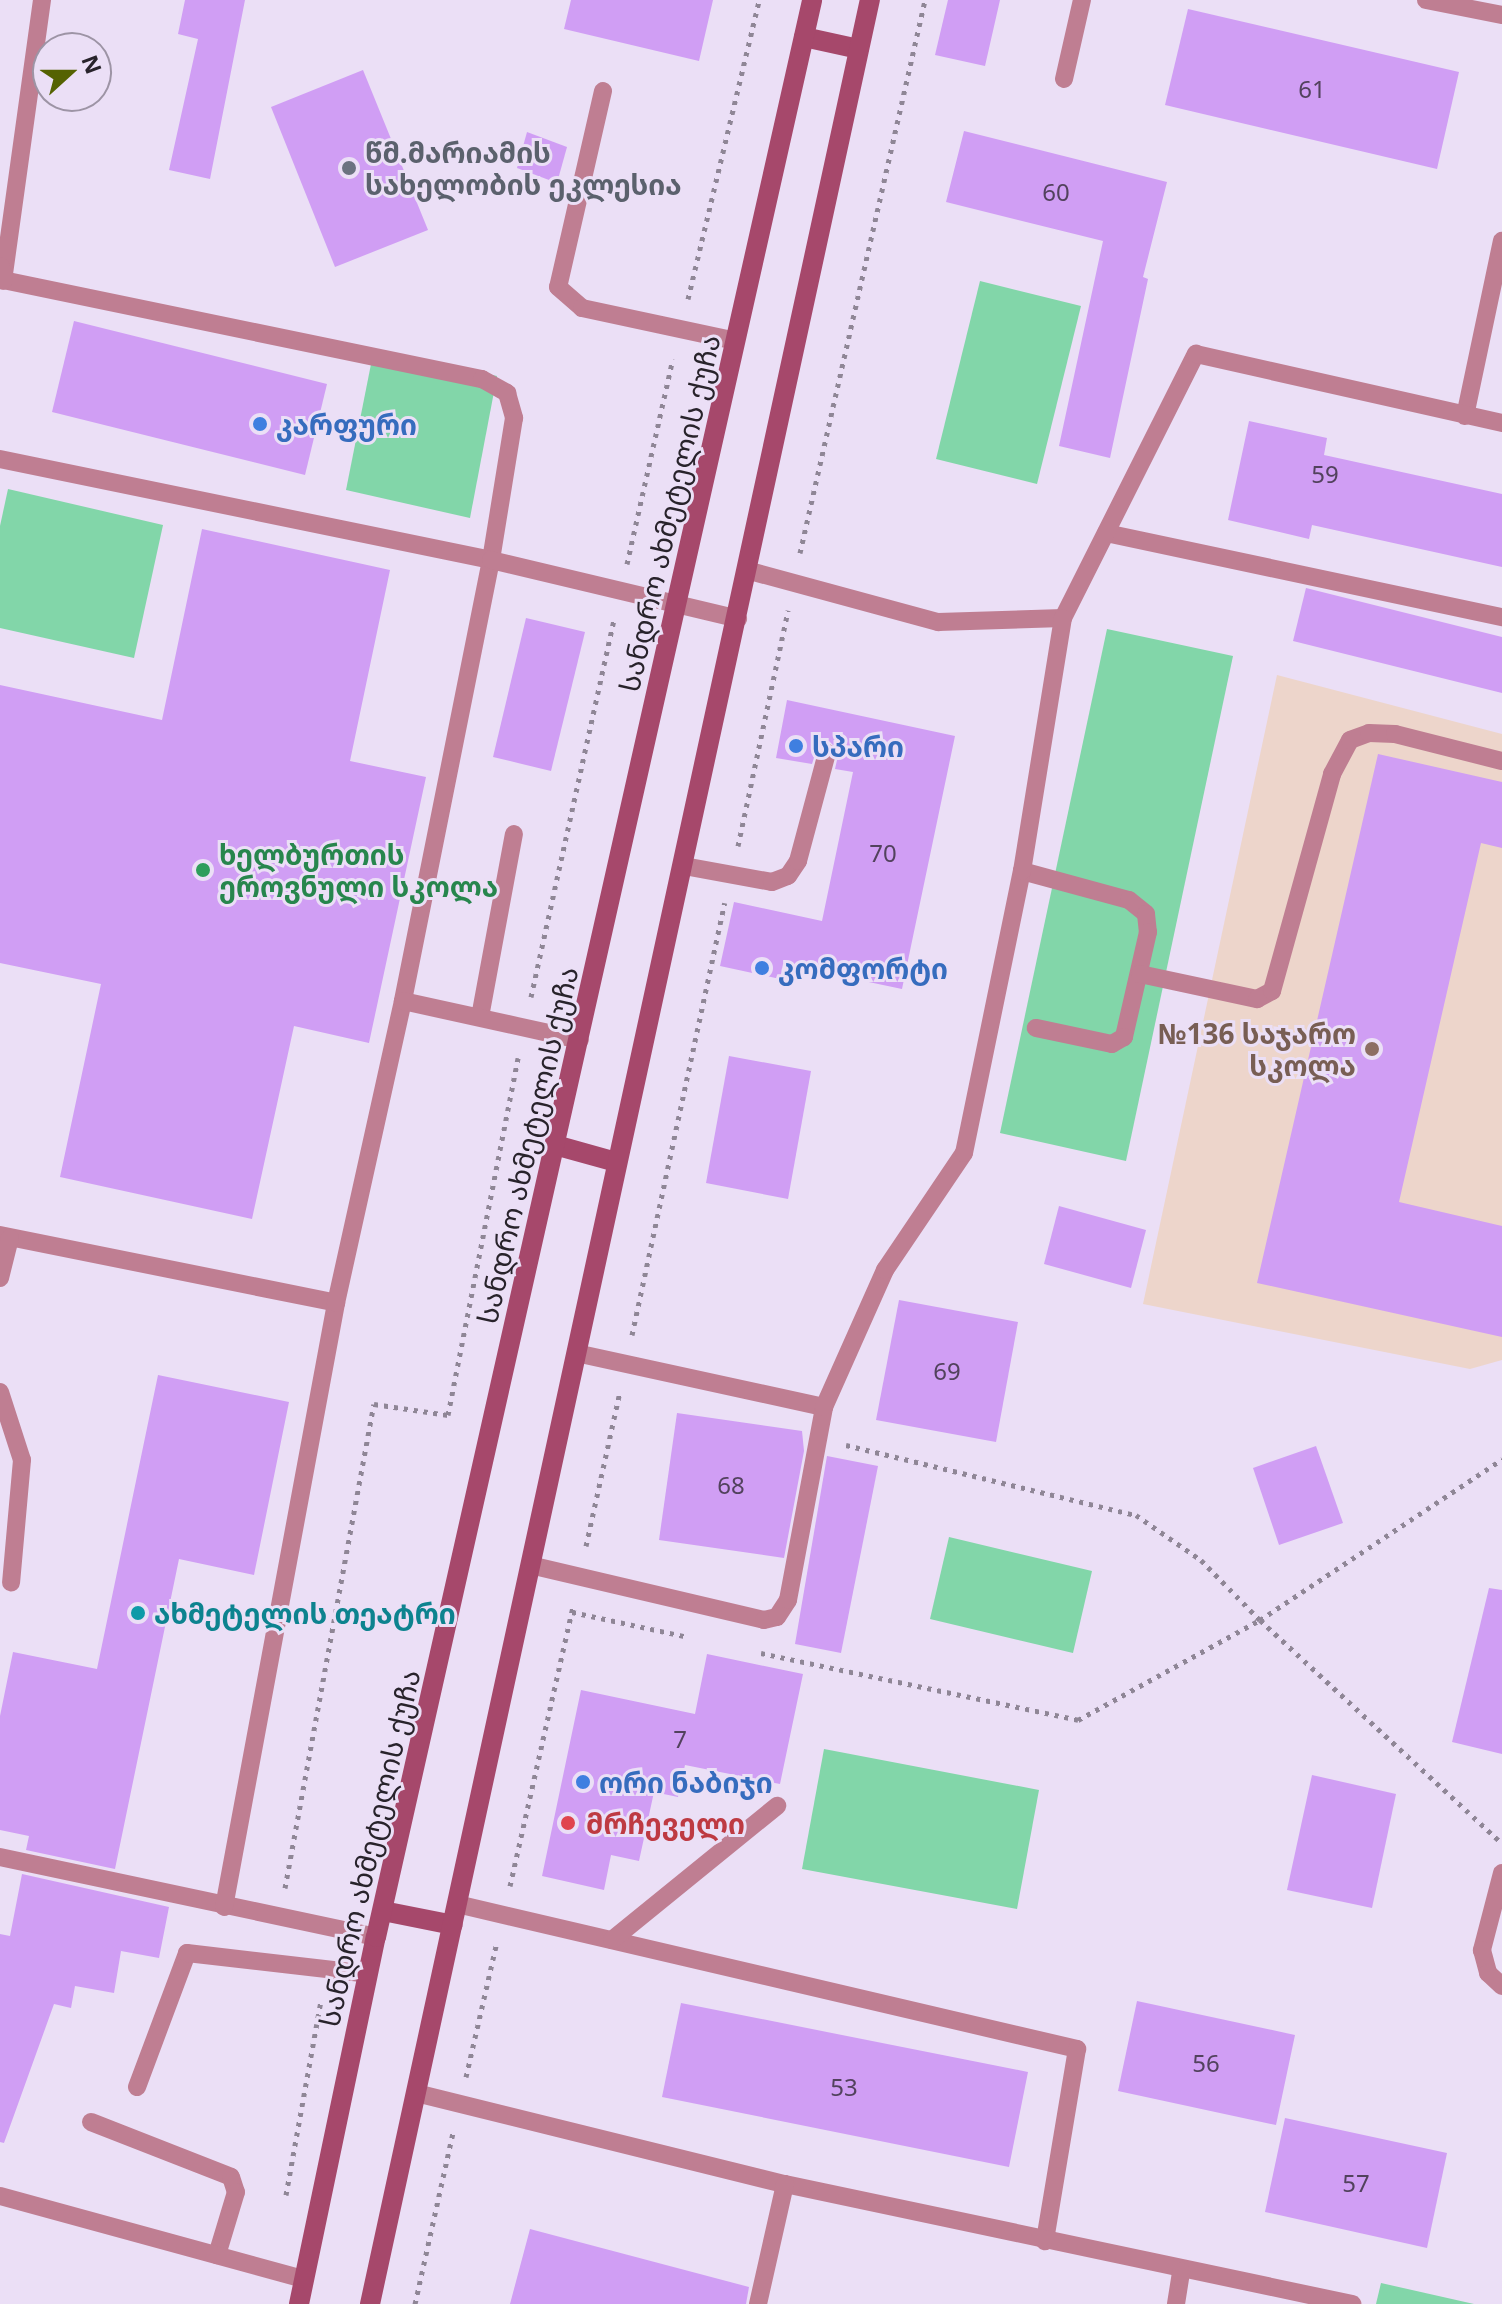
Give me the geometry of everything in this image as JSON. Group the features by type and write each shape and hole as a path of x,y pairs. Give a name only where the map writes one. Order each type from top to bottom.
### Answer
{"main road":[{"name":"სანდრო ახმეტელის ქუჩა","path":"299,2304 376,1937 812,0"},
{"path":"370,2304 616,1162 750,571 870,0"},
{"path":"804,37 859,49"},
{"path":"555,1145 616,1162"},
{"path":"383,1911 453,1925"}],"lane":[{"path":"1064,79 1082,0"},
{"path":"1426,0 1502,15"},
{"path":"48,3 1,279 482,379 507,393 514,418 491,560 403,1001 336,1303 224,1907"},
{"path":"603,91 558,287 582,308 736,341"},
{"path":"1465,416 1493,329 1502,241"},
{"path":"530,1565 748,1617 777,1617 788,1600 824,1407 885,1270 964,1153 1022,871 1063,618 1196,354 1502,423"},
{"path":"0,459 491,560 738,619"},
{"path":"1106,533 1502,617"},
{"path":"750,571 938,622 1063,618"},
{"path":"1140,974 1257,999 1272,991 1332,774 1350,740 1369,733 1395,734 1502,761"},
{"path":"684,866 772,882 788,876 798,861 827,753"},
{"path":"480,1017 514,834"},
{"path":"1022,871 1129,900 1146,914 1140,974 1124,1037 1112,1044 1036,1028"},
{"path":"403,1001 580,1040"},
{"path":"0,1278 5,1236 336,1303"},
{"path":"576,1353 824,1407"},
{"path":"0,1392 22,1460 11,1583"},
{"path":"612,1940 777,1806"},
{"path":"0,1857 376,1937"},
{"path":"1502,1873 1482,1950 1488,1973 1502,1986"},
{"path":"457,1904 1077,2049 1045,2241"},
{"path":"137,2087 187,1953 368,1974"},
{"path":"416,2093 785,2184 1181,2271 1352,2304"},
{"path":"91,2122 231,2177 236,2192 217,2255"},
{"path":"758,2304 785,2184"},
{"path":"0,2196 304,2279"},
{"path":"1176,2304 1181,2271"}],"path":[{"path":"279,1917 374,1404 448,1415 524,1028 621,589 759,0"},
{"path":"415,2304 572,1612 793,584 925,0"},
{"path":"820,1439 1136,1515 1201,1560 1260,1620 1502,1843"},
{"path":"756,1652 1078,1720 1260,1620 1502,1459"},
{"path":"572,1612 695,1639"},
{"path":"283,2209 326,1968"}],"shaded area":[{"path":"1277,675 1502,734 1502,1360 1470,1369 1143,1304"}],"green space":[{"path":"980,281 1081,306 1037,484 936,459"},
{"path":"374,349 497,376 470,518 346,490"},
{"path":"8,489 163,525 134,658 0,628 0,526"},
{"path":"1107,629 1233,656 1126,1161 1000,1133"},
{"path":"949,1537 1092,1571 1073,1653 930,1619"},
{"path":"824,1749 1039,1790 1017,1909 802,1869"},
{"path":"1381,2283 1474,2304 1376,2304"}],"building":[{"path":"185,0 245,0 210,179 169,170 198,39 178,34"},
{"path":"571,0 713,0 699,61 564,29"},
{"path":"948,0 1000,0 985,66 935,55"},
{"path":"1188,9 1459,72 1437,169 1165,105"},
{"name":"წმ.მარიამის სახელობის ეკლესია","path":"363,70 428,230 335,267 271,107"},
{"path":"964,131 1167,182 1143,277 1148,279 1110,458 1059,446 1103,241 946,202"},
{"path":"527,132 567,147 557,183 517,168"},
{"path":"74,321 327,384 305,475 52,412"},
{"path":"1249,421 1327,438 1324,455 1502,494 1502,567 1312,525 1309,539 1228,520"},
{"name":"ხელბურთის ეროვნული სკოლა","path":"202,529 390,570 350,761 426,777 369,1043 294,1026 252,1219 60,1177 101,984 0,963 0,685 162,720"},
{"path":"1306,588 1502,637 1502,693 1293,641"},
{"path":"526,618 585,632 551,771 493,757"},
{"path":"787,700 955,736 902,989 783,964 780,979 720,966 734,902 822,921 853,772 835,769 839,751 829,741 818,745 812,764 776,758"},
{"name":"№136 საჯარო სკოლა","path":"1378,754 1502,782 1502,848 1481,843 1399,1202 1502,1226 1502,1337 1257,1283"},
{"path":"729,1056 811,1071 788,1199 706,1183"},
{"path":"1059,1206 1146,1230 1131,1288 1044,1264"},
{"path":"899,1300 1018,1322 996,1442 876,1420"},
{"name":"ახმეტელის თეატრი","path":"158,1375 289,1402 254,1575 179,1559 115,1869 26,1850 29,1836 0,1830 0,1716 13,1652 97,1669"},
{"path":"677,1413 802,1431 804,1451 784,1558 659,1540"},
{"path":"1316,1446 1343,1523 1279,1545 1253,1468"},
{"path":"827,1456 878,1466 841,1653 795,1644"},
{"path":"1489,1588 1502,1590 1502,1754 1452,1742"},
{"path":"707,1654 803,1674 780,1784 685,1765 678,1797 654,1792 639,1861 611,1855 604,1890 542,1876 581,1690 695,1714"},
{"path":"1312,1775 1396,1794 1372,1908 1287,1890"},
{"path":"22,1874 169,1907 159,1958 121,1951 114,1993 75,1986 71,2008 54,2004 4,2143 0,2142 0,1934 10,1936"},
{"path":"1137,2001 1295,2035 1276,2125 1118,2091"},
{"path":"681,2003 1028,2072 1009,2167 662,2097"},
{"path":"1285,2118 1447,2153 1427,2248 1265,2212"},
{"path":"530,2229 749,2287 746,2304 510,2304"}],"place":[{"name":"წმ.მარიამის სახელობის ეკლესია","path":"349,168"},
{"name":"კარფური","path":"260,424"},
{"name":"სპარი","path":"796,746"},
{"name":"ხელბურთის ეროვნული სკოლა","path":"203,870"},
{"name":"კომფორტი","path":"762,968"},
{"name":"№136 საჯარო სკოლა","path":"1372,1049"},
{"name":"ახმეტელის თეატრი","path":"138,1613"},
{"name":"ორი ნაბიჯი","path":"583,1782"},
{"name":"მრჩეველი","path":"568,1823"}]}
